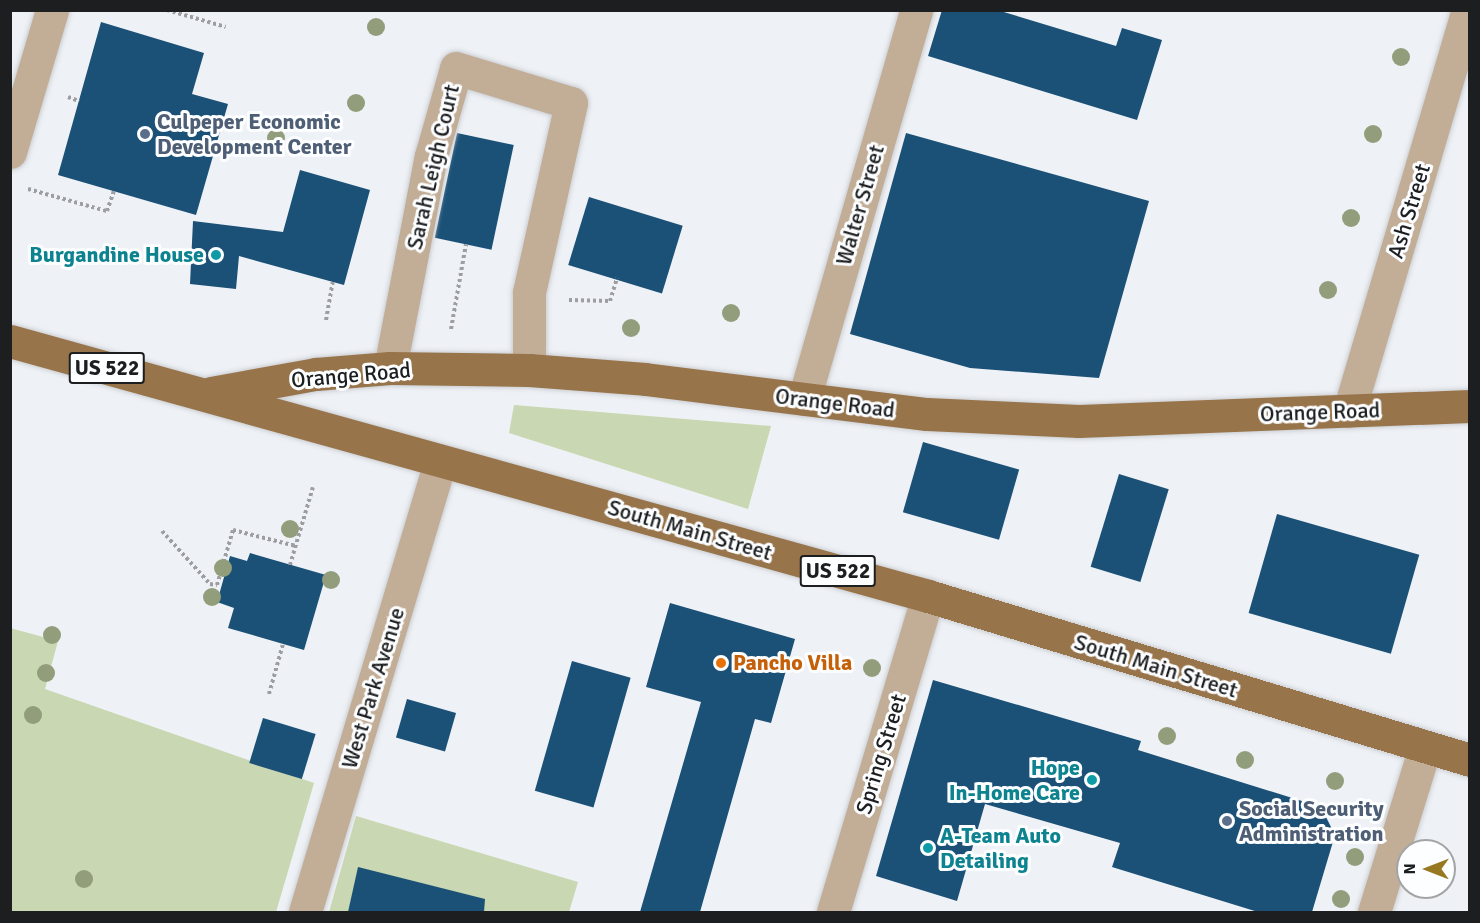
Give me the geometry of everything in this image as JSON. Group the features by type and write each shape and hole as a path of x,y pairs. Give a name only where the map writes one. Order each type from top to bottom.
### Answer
{"main road":[{"name":"South Main Street","path":"10,341 204,394 440,463 928,596 1470,760"},
{"name":"Orange Road","path":"204,394 316,375 390,368 529,370 927,414 1079,421 1470,406"}],"street":[{"path":"10,152 52,10"},
{"name":"Walter Street","path":"804,399 916,10"},
{"name":"Ash Street","path":"1349,411 1468,10"},
{"name":"Sarah Leigh Court","path":"390,368 431,156 456,68 571,103 529,293 529,370"},
{"name":"West Park Avenue","path":"304,912 440,463"},
{"name":"Spring Street","path":"833,912 928,596"},
{"path":"1374,912 1425,747"}],"path":[{"path":"167,10 226,27"},
{"path":"28,188 108,211 114,191"},
{"path":"453,318 466,244"},
{"path":"529,293 550,300 610,301 617,278"},
{"path":"326,320 333,282"},
{"path":"290,565 313,488"},
{"path":"162,531 210,584 217,585 233,530 296,546"},
{"path":"269,694 284,644"}],"green space":[{"path":"514,405 771,426 748,509 509,433"},
{"path":"10,628 58,641 45,689 314,783 276,912 11,912"},
{"path":"356,816 578,882 569,912 329,912"}],"building":[{"path":"942,10 997,10 1116,46 1122,28 1162,40 1137,120 928,56"},
{"name":"Culpeper Economic Development Center","path":"101,22 204,53 192,94 228,104 196,215 58,175"},
{"path":"457,133 514,145 491,250 435,238"},
{"path":"906,133 1149,201 1099,378 970,368 850,334"},
{"path":"300,170 370,190 344,285 239,256 236,289 190,284 193,221 283,232"},
{"path":"589,197 683,226 662,294 568,265"},
{"path":"923,442 1019,470 999,540 903,512"},
{"path":"1119,474 1169,489 1140,582 1091,567"},
{"path":"1277,514 1419,555 1391,654 1249,613"},
{"path":"250,553 326,575 304,650 228,628 234,608 217,602 230,556 247,561"},
{"path":"670,603 795,639 771,723 755,719 700,912 640,912 701,702 646,687"},
{"path":"572,661 631,678 593,808 535,791"},
{"path":"933,680 1141,741 1138,750 1321,807 1335,835 1312,912 1258,912 1112,867 1120,843 985,804 957,901 876,876"},
{"path":"407,699 456,713 445,752 396,737"},
{"path":"263,718 316,734 302,779 249,763"},
{"path":"358,867 485,899 484,912 348,912"}],"place":[{"name":"Culpeper Economic Development Center","path":"145,134"},
{"name":"Burgandine House","path":"216,255"},
{"name":"Pancho Villa","path":"721,663"},
{"name":"Hope In-Home Care","path":"1092,780"},
{"name":"Social Security Administration","path":"1227,821"},
{"name":"A-Team Auto Detailing","path":"928,848"}]}
